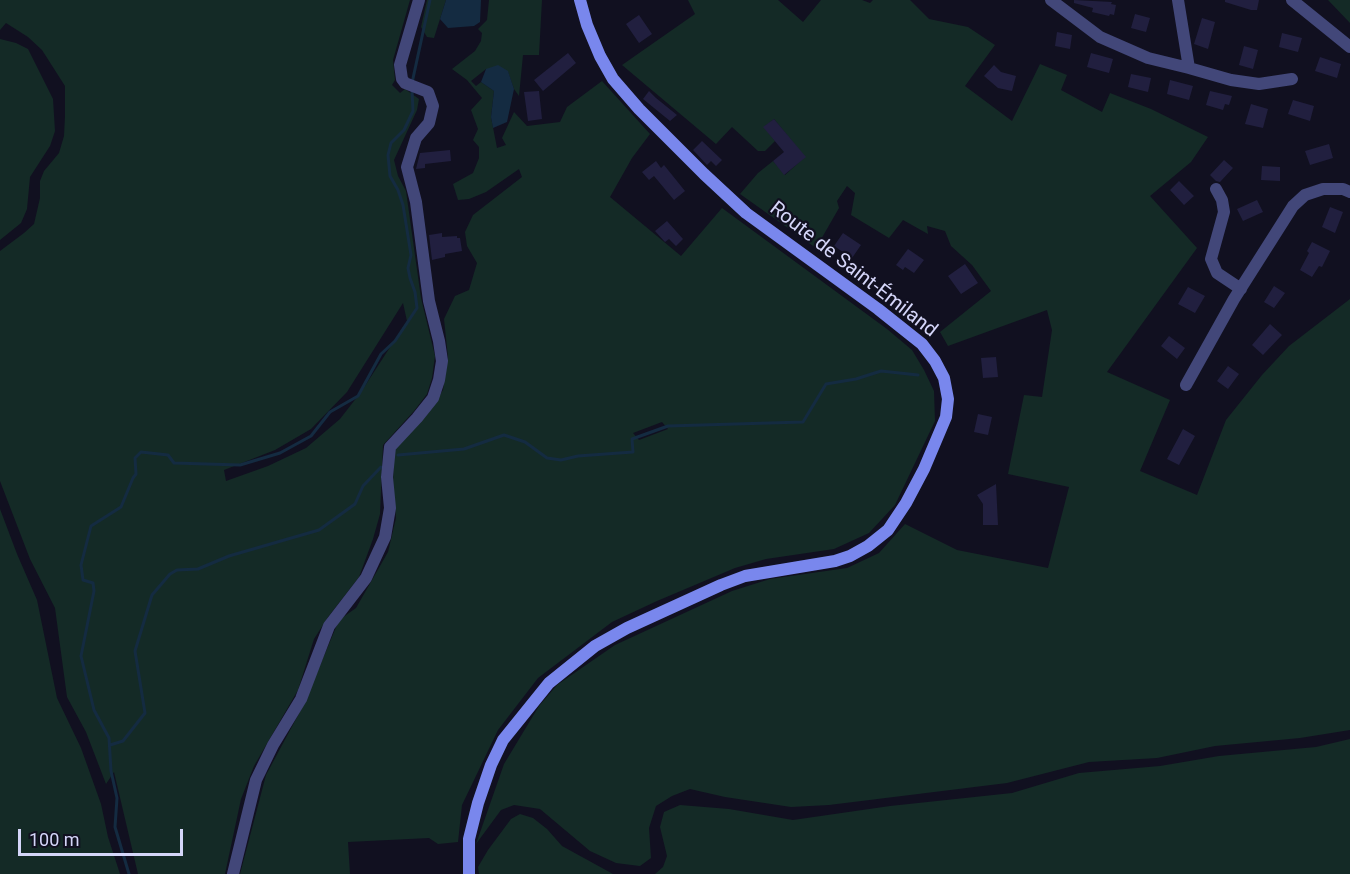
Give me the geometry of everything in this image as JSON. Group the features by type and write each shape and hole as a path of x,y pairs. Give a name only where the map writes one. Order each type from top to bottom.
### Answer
{"main road":[{"name":"Route de Saint-Émiland","path":"469,874 469,839 491,765 503,740 549,683 595,646 627,628 721,585 745,576 835,561 868,546 888,530 906,502 924,468 946,417 948,399 944,378 922,344 878,309 746,213 639,110 613,79 600,56 587,26 580,0"}],"street":[{"path":"233,874 256,780 273,745 301,699 329,626 366,578 385,537 390,508 387,477 390,447 433,398 439,380 442,360 429,300 416,202 407,166 416,138 429,123 433,106 428,92 405,83 401,76 400,65 419,0"},
{"path":"1051,0 1100,37 1148,57 1231,80 1259,84 1292,79"},
{"path":"1178,0 1189,68"},
{"path":"1292,0 1350,46"},
{"path":"1216,189 1222,200 1224,212 1211,259 1217,273 1241,289"},
{"path":"1185,385 1293,206 1305,195 1323,189 1343,189 1350,192"}],"green space":[{"path":"0,0 410,0 393,60 395,80 392,85 400,93 405,89 419,99 417,110 394,160 398,176 406,191 421,298 435,356 432,378 427,394 383,445 380,514 373,539 359,577 314,639 298,690 254,766 241,799 225,874 138,874 114,772 106,784 86,732 67,697 55,608 30,559 0,481 0,251 34,224 40,198 40,181 44,171 59,153 64,136 65,86 42,50 28,37 6,23 0,30","holes":["403,303 407,321 361,392 340,419 306,448 268,466 226,481 224,470 275,450 311,429 347,392"]},
{"path":"427,0 446,0 434,38 427,37 421,27"},
{"path":"489,0 542,0 539,55 523,55 519,96 508,72 486,69 471,81 476,86 481,82 494,91 491,117 497,148 506,145 502,138 514,112 527,126 560,122 567,107 602,81 650,134 632,158 610,197 681,256 722,208 887,329 912,350 934,391 935,421 895,505 869,533 834,549 766,559 735,568 657,601 612,622 538,678 498,730 462,805 458,842 438,844 429,838 348,842 350,874 240,874 266,775 303,706 339,620 356,608 388,552 396,518 393,486 394,451 426,416 443,390 448,357 444,319 455,296 469,290 477,263 467,246 465,232 473,215 522,177 519,169 486,192 469,199 458,200 453,184 473,173 479,158 479,147 473,140 478,129 471,110 482,98 467,80 452,69 475,51 481,41 482,33 478,29 487,20","holes":["662,422 668,429 639,440 633,433"]},
{"path":"688,0 778,0 803,22 821,0 862,0 870,3 873,0 910,0 929,19 968,27 995,45 965,86 1012,121 1040,64 1067,75 1061,90 1102,112 1110,93 1151,109 1208,137 1191,162 1150,196 1197,248 1107,372 1170,400 1140,471 1197,495 1226,420 1289,346 1350,299 1350,730 1300,738 1215,746 1157,758 1089,762 1007,783 829,805 791,807 690,789 656,806 649,828 651,858 640,866 616,863 590,851 540,809 514,805 501,810 476,844 504,764 539,706 557,685 615,645 732,591 770,579 847,568 879,553 905,524 957,550 1048,568 1069,487 1008,474 1024,395 1042,397 1052,330 1047,310 948,346 940,332 991,291 972,265 951,246 945,231 927,226 928,234 903,220 889,238 851,215 855,193 847,186 837,201 839,208 816,248 740,194 758,173 773,161 785,175 805,157 774,119 764,127 775,141 765,151 758,151 732,127 716,144 622,65 695,14"},
{"path":"1328,0 1350,0 1350,23"},
{"path":"0,39 28,49 53,99 55,131 50,146 30,177 27,209 21,223 0,240"},
{"path":"0,509 37,600 57,698 81,748 101,804 108,837 120,874 0,874"},
{"path":"1350,739 1350,874 655,874 663,867 667,856 660,827 664,812 680,805 729,809 793,820 890,806 1012,793 1079,773 1160,766 1219,756 1316,747"},
{"path":"520,814 533,818 547,829 562,846 613,874 479,874 478,867 488,850 511,819"}],"water":[{"path":"446,0 481,0 480,22 474,26 448,28 440,19"},
{"path":"498,65 508,71 514,89 507,122 493,128 491,117 494,91 481,82 486,69"}],"building":[{"path":"1074,0 1112,2 1111,4 1116,5 1114,15 1092,12 1093,8 1074,3"},
{"path":"1225,0 1259,0 1257,10 1251,10 1225,2"},
{"path":"1135,14 1150,18 1146,32 1131,28"},
{"path":"639,15 652,34 639,43 626,24"},
{"path":"1202,18 1215,22 1208,49 1194,44"},
{"path":"1057,32 1072,35 1070,49 1055,46"},
{"path":"1282,33 1302,38 1298,52 1279,47"},
{"path":"1244,46 1258,50 1253,69 1239,65"},
{"path":"568,53 576,63 543,91 534,80"},
{"path":"1091,53 1113,59 1109,73 1087,67"},
{"path":"1320,57 1341,64 1337,78 1315,71"},
{"path":"994,65 1001,72 1016,76 1012,91 998,88 984,76"},
{"path":"1131,74 1151,78 1148,92 1128,87"},
{"path":"1170,80 1193,86 1189,100 1167,94"},
{"path":"539,91 542,119 528,121 524,92"},
{"path":"649,91 677,115 670,121 643,99"},
{"path":"1210,91 1232,96 1229,105 1225,104 1223,110 1206,105"},
{"path":"1293,100 1314,106 1310,121 1288,114"},
{"path":"1251,104 1268,109 1263,128 1245,124"},
{"path":"774,119 806,157 784,175 773,161 784,152 763,127"},
{"path":"702,141 722,160 716,166 711,161 707,165 693,150"},
{"path":"1329,144 1333,158 1310,165 1305,151"},
{"path":"450,150 451,161 425,164 425,168 416,169 420,153"},
{"path":"1224,160 1233,168 1220,182 1216,181 1210,175"},
{"path":"656,161 661,168 664,165 685,191 674,200 654,176 649,180 642,172"},
{"path":"1262,166 1280,167 1280,181 1261,180"},
{"path":"1179,181 1194,196 1184,205 1170,190"},
{"path":"1257,200 1263,212 1243,221 1237,209"},
{"path":"1330,207 1343,212 1335,233 1322,227"},
{"path":"667,221 683,239 676,246 669,239 665,242 655,231"},
{"path":"442,233 442,237 457,236 460,238 462,251 445,254 445,257 432,260 429,235"},
{"path":"843,233 861,245 852,258 834,246"},
{"path":"1312,242 1330,251 1322,267 1319,266 1312,277 1300,270"},
{"path":"908,249 924,260 914,273 905,267 903,270 896,265"},
{"path":"965,264 978,283 961,294 948,276"},
{"path":"1274,286 1285,293 1274,308 1264,302"},
{"path":"1188,287 1205,296 1195,313 1178,304"},
{"path":"1270,324 1282,335 1263,355 1252,345"},
{"path":"1169,336 1185,348 1177,359 1161,346"},
{"path":"996,357 998,377 983,378 981,358"},
{"path":"1228,366 1239,374 1228,389 1217,381"},
{"path":"978,414 992,417 988,435 974,432"},
{"path":"1183,429 1195,436 1179,465 1167,459"},
{"path":"996,484 998,525 983,525 983,504 977,495"}],"waterway":[{"path":"412,83 430,0"},
{"path":"129,874 115,827 117,798 111,771 109,738 94,710 81,656 94,591 93,583 83,580 81,565 91,526 121,507 136,474 135,458 141,452 168,455 174,463 240,465 280,453 311,436 330,412 358,396 381,354 395,341 417,308 408,268 411,255 403,205 390,176 388,155 391,143 404,130 413,111 412,90"},
{"path":"398,455 464,449 504,435 525,442 547,458 561,460 578,456 633,452 632,439 668,426 803,422 826,384 856,379 881,371 918,375"},
{"path":"110,745 123,741 145,713 135,651 152,595 170,574 177,570 198,569 229,556 319,530 355,504 363,486 381,467"}]}
